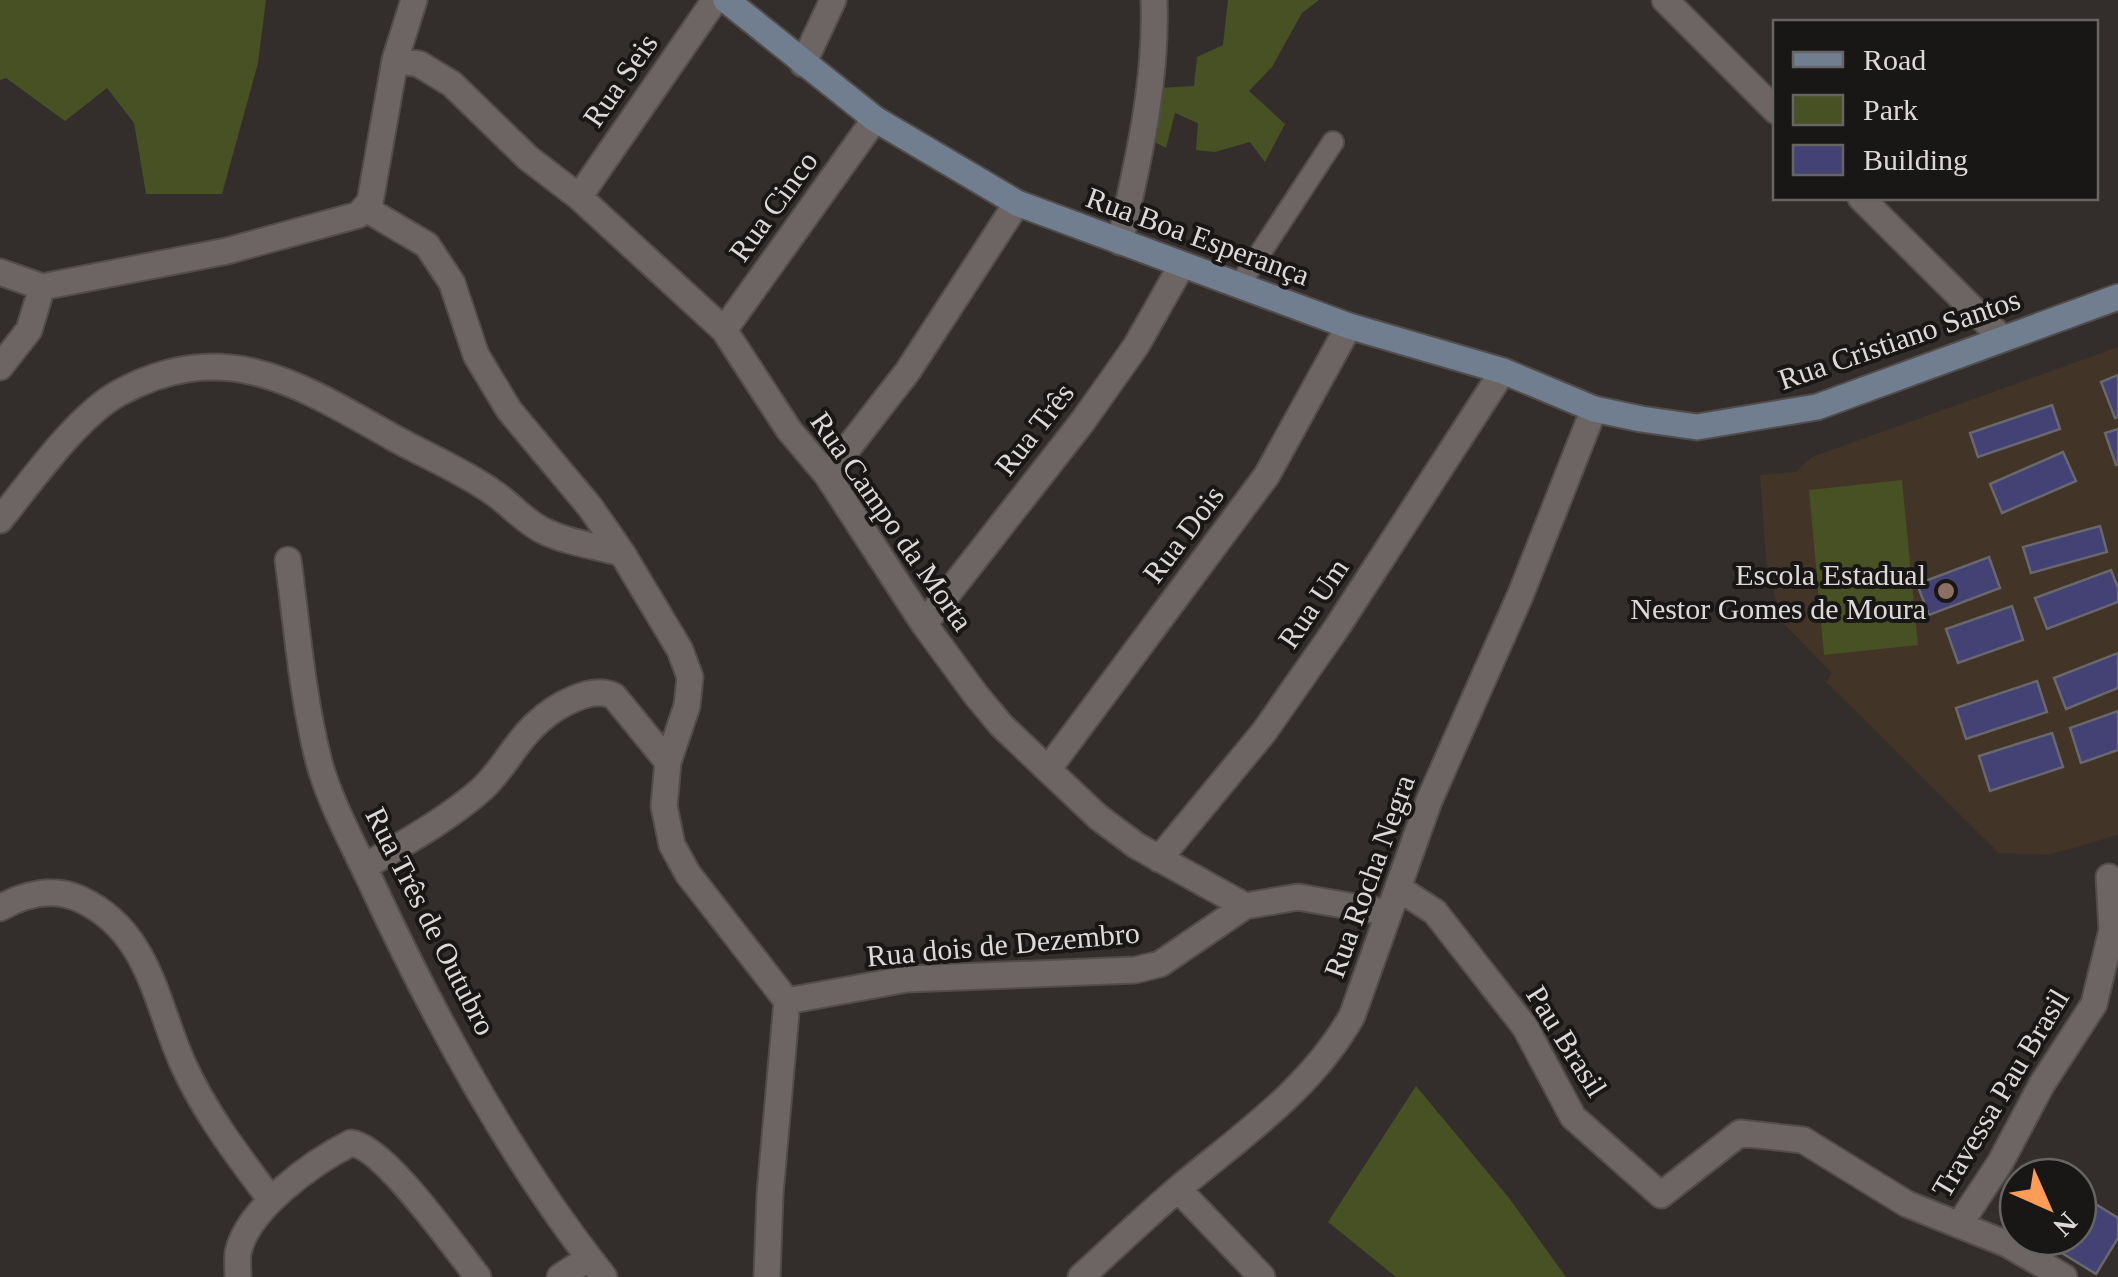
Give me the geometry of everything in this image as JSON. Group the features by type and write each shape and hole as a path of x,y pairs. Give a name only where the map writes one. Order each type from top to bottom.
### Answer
{"street":[{"path":"366,210 394,60 414,0"},
{"name":"Rua Seis","path":"578,198 715,0"},
{"name":"Rua Boa Esperança","path":"726,0 875,119 1017,203 1349,326 1503,371 1594,408 1697,427"},
{"path":"802,64 833,0"},
{"path":"1120,242 1147,119 1155,61 1154,0"},
{"path":"1665,0 1773,108"},
{"name":"Rua Campo da Morta","path":"394,60 419,64 452,84 528,158 724,330 789,430 827,475 924,624 1001,725 1098,818 1244,906"},
{"name":"Rua Cinco","path":"724,330 875,119"},
{"path":"1864,200 2001,338"},
{"path":"827,475 908,372 1017,203"},
{"path":"0,272 42,287 228,250 366,210"},
{"path":"366,210 427,246 452,284 476,355 509,410 590,507 622,553 667,626 690,677 687,706 668,762 664,806 672,845 688,874 787,1002 770,1194 767,1277"},
{"name":"Rua Três","path":"924,624 1083,421 1136,346 1182,265"},
{"path":"0,368 29,330 42,287"},
{"name":"Rua Cristiano Santos","path":"1697,427 1817,407 2118,296"},
{"name":"Rua Dois","path":"1049,768 1267,475 1349,326"},
{"path":"0,520 51,458 103,405 157,376 203,366 256,372 318,394 492,492 542,530 622,553"},
{"name":"Rua Um","path":"1160,858 1274,717 1336,629 1503,371"},
{"name":"Rua Rocha Negra","path":"1080,1277 1178,1189 1254,1129 1314,1072 1336,1045 1352,1016 1429,801 1520,596 1594,408"},
{"name":"Rua Três de Outubro","path":"288,560 319,764 406,957 498,1120 597,1267"},
{"path":"364,866 411,839 482,788 537,723 594,692 614,696 668,762"},
{"name":"Travessa Pau Brasil","path":"1960,1225 2094,1004 2112,930 2109,877"},
{"path":"0,908 22,896 66,892 102,910 123,929 141,957 183,1064 210,1115 270,1200"},
{"path":"1244,906 1298,897 1394,900"},
{"name":"Pau Brasil","path":"1394,900 1435,912 1525,1027 1574,1117 1661,1195 1740,1132 1802,1140 1907,1204 2007,1244 2064,1277"},
{"name":"Rua dois de Dezembro","path":"787,1002 907,980 1135,970 1160,964 1244,906"},
{"path":"238,1277 238,1252 270,1200 314,1165 344,1146 357,1143 388,1168 478,1277"},
{"path":"1178,1189 1262,1277"},
{"path":"560,1277 597,1267"}],"lane":[{"path":"1238,286 1333,142"}],"shaded area":[{"name":"Escola Estadual Nestor Gomes de Moura","path":"2118,347 2118,835 2048,855 1999,853 1826,682 1832,673 1782,622 1766,560 1760,475 1796,472 1812,457"}],"green space":[{"path":"0,0 266,0 258,63 222,194 146,194 134,123 107,88 65,121 6,78 0,80"},
{"path":"1228,0 1319,0 1302,13 1272,67 1249,91 1285,124 1265,162 1250,142 1215,152 1196,150 1198,123 1175,113 1166,148 1149,139 1158,88 1194,86 1197,57 1223,45"},
{"path":"1902,480 1918,645 1824,655 1809,490"},
{"path":"1416,1086 1509,1198 1566,1277 1396,1277 1328,1222"}],"building":[{"path":"2118,375 2118,417 2115,418 2101,382"},
{"path":"2052,405 2060,429 1978,457 1970,433"},
{"path":"2118,429 2118,464 2116,465 2105,433"},
{"path":"2063,452 2076,481 2002,513 1990,484"},
{"path":"2100,526 2107,552 2031,573 2023,547"},
{"path":"1989,557 2000,588 1929,615 1917,584"},
{"path":"2111,570 2118,602 2047,629 2035,598"},
{"path":"2012,606 2023,640 1958,663 1946,629"},
{"path":"2118,653 2118,688 2066,709 2054,678"},
{"path":"2037,681 2047,712 1966,739 1956,708"},
{"path":"2118,711 2118,750 2081,763 2070,728"},
{"path":"2052,733 2063,767 1990,791 1979,756"},
{"path":"2098,1206 2118,1218 2118,1238 2096,1274 2068,1257 2098,1257"}],"place":[{"name":"Escola Estadual Nestor Gomes de Moura","path":"1946,591"}]}
